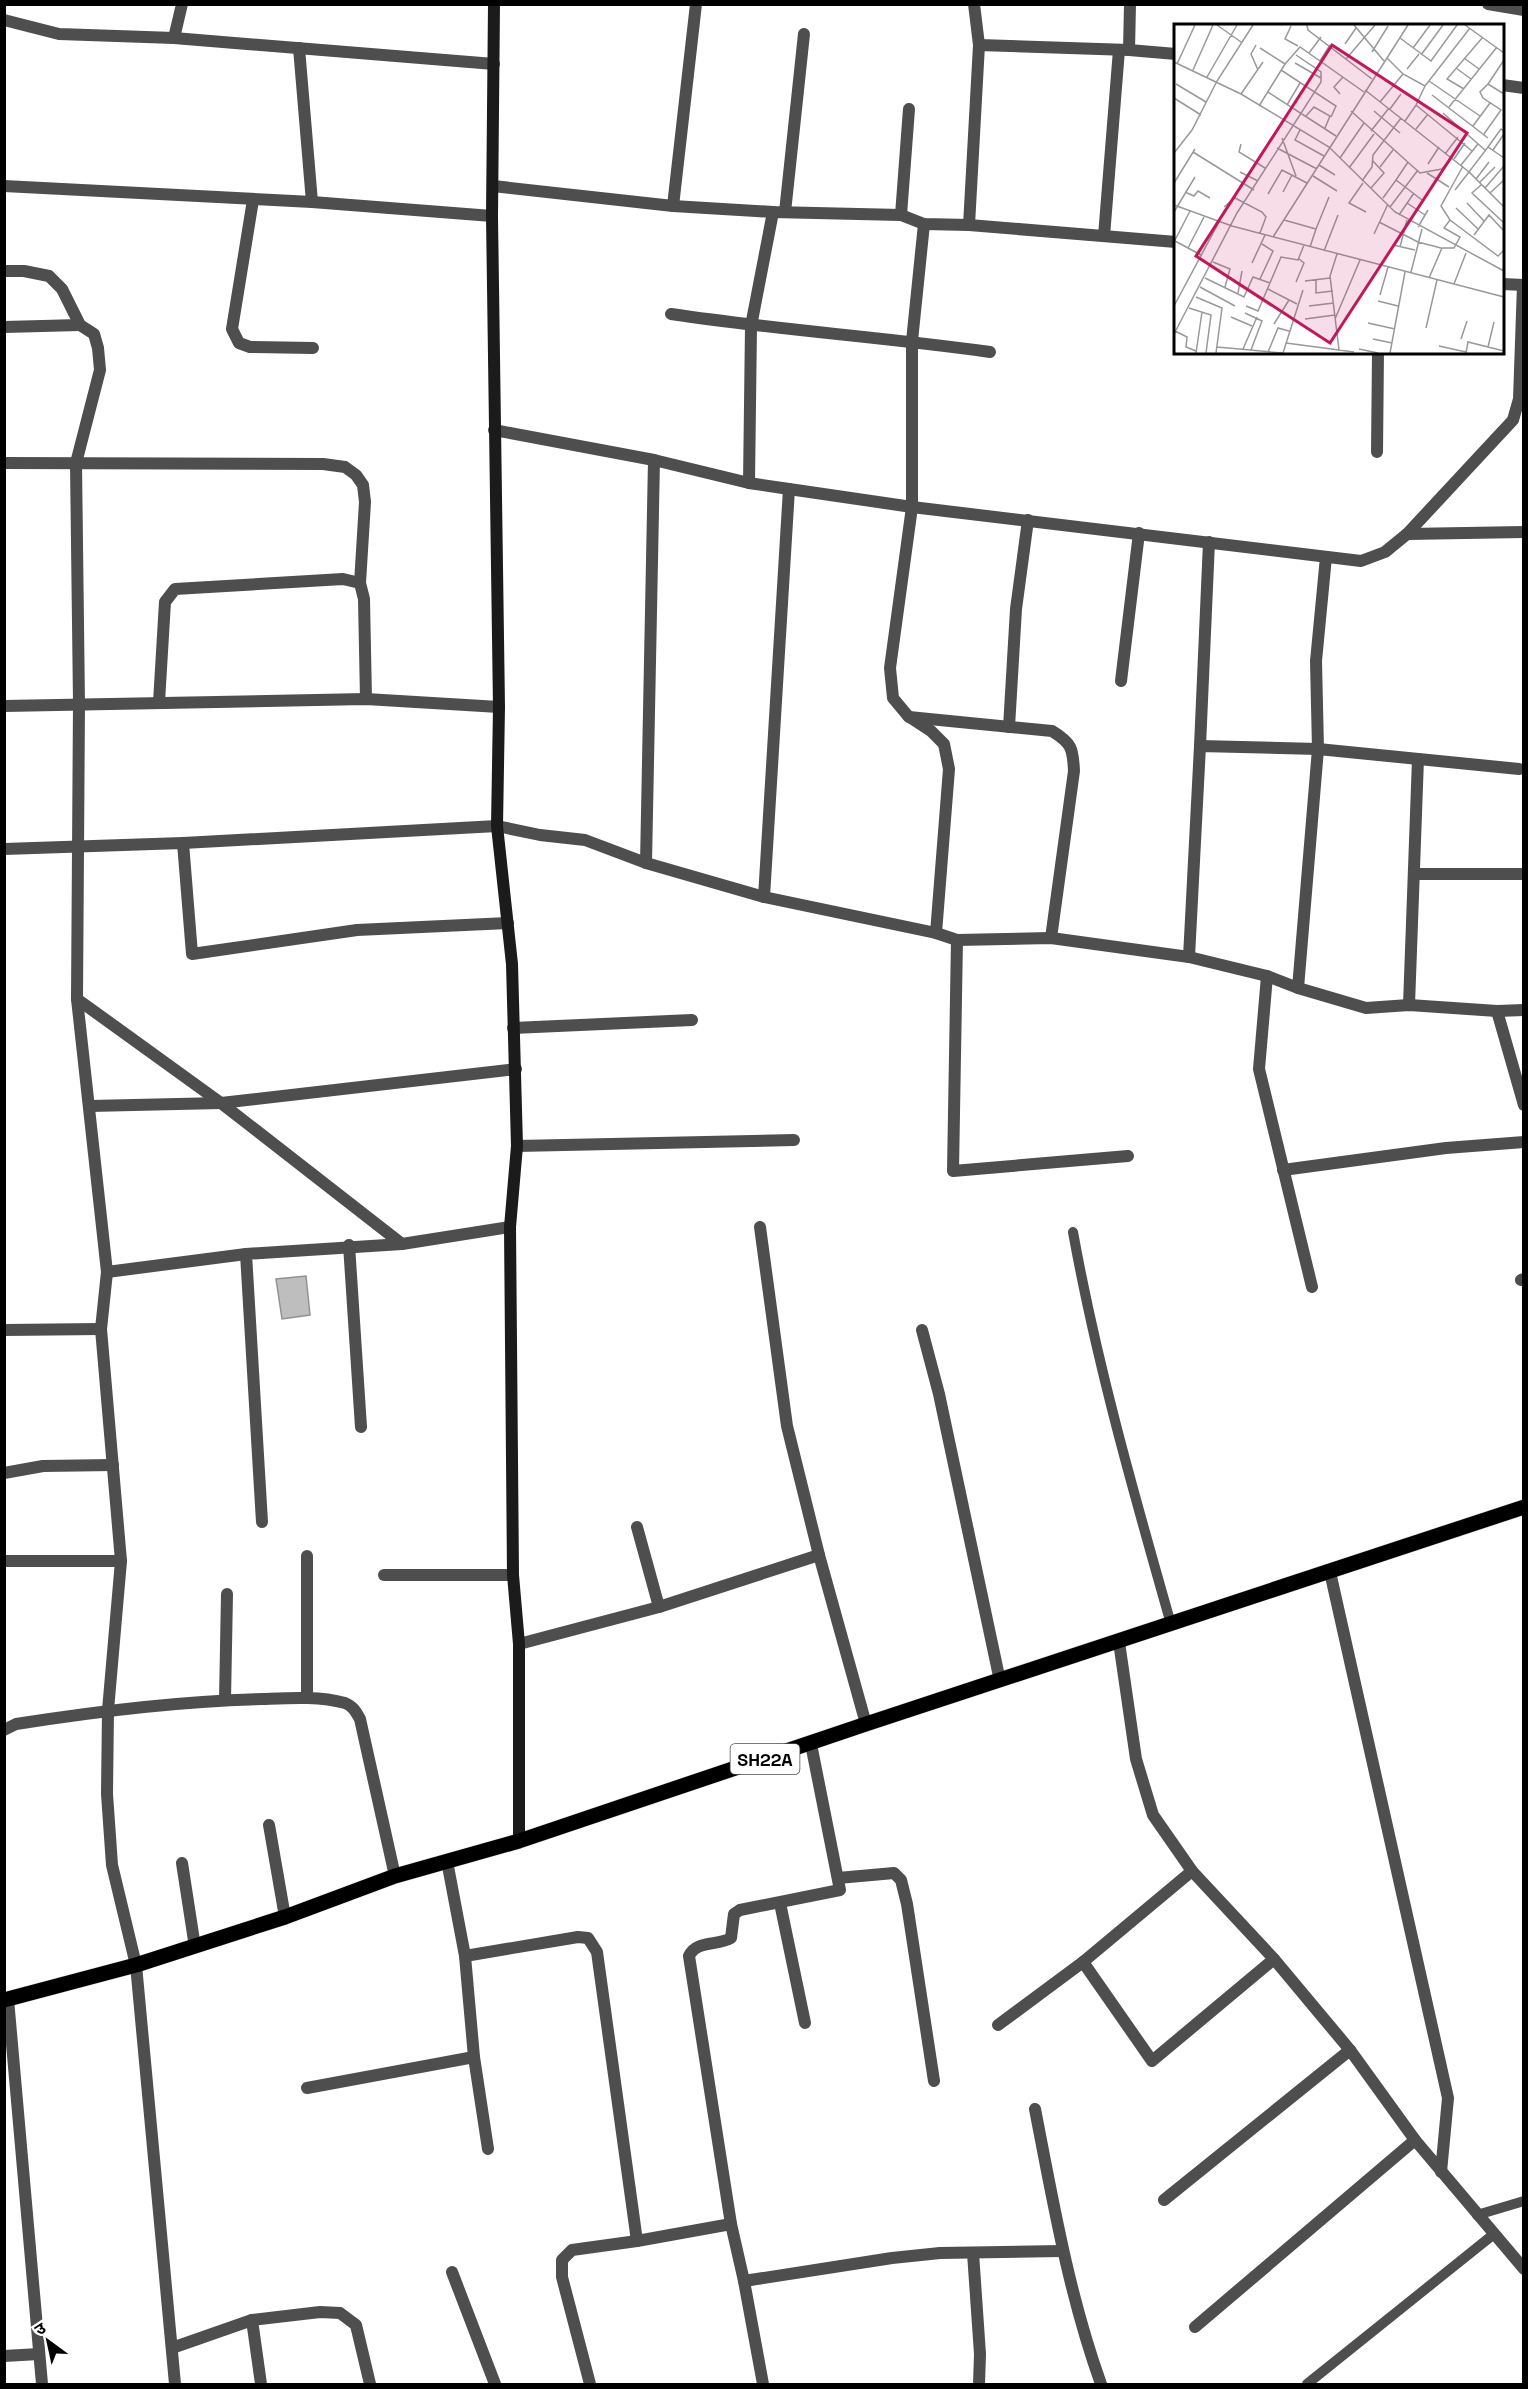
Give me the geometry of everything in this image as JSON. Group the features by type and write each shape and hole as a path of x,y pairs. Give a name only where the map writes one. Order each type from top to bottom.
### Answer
{"main road":[{"name":"SH22A","path":"6,1999 195,1947 285,1917 395,1876 519,1841 1524,1507"}],"street":[{"path":"174,38 182,4"},
{"path":"494,4 492,216 499,707 498,826 512,964 516,1069 517,1146 510,1227 513,1575 519,1644 519,1841"},
{"path":"673,206 696,4"},
{"path":"969,225 979,45 974,4"},
{"path":"1104,236 1130,4"},
{"path":"1488,4 1524,10"},
{"path":"4,20 59,34 174,38 494,64"},
{"path":"749,483 751,326 779,212 804,34"},
{"path":"979,45 1174,54"},
{"path":"299,48 312,202"},
{"path":"1504,85 1524,88"},
{"path":"902,215 909,109"},
{"path":"4,186 312,202 492,216"},
{"path":"493,186 673,206 779,212 902,215 924,224 969,225 1174,243"},
{"path":"253,200 232,329 239,344 250,348 313,348"},
{"path":"924,224 912,341 912,507 890,668 893,698 908,716 931,731 944,744 950,769 936,933"},
{"path":"4,271 24,271 49,276 62,289 80,325 94,334 100,370 76,464 79,703 77,999 107,1272 101,1329 121,1562 108,1710 107,1794 112,1865 136,1965 175,2385"},
{"path":"494,430 654,460 749,483 912,507 1361,561 1385,552 1407,534 1513,420 1520,399 1523,285 1504,284"},
{"path":"671,314 751,326 912,341 990,352"},
{"path":"4,327 80,325"},
{"path":"1377,452 1378,354"},
{"path":"646,863 654,460"},
{"path":"4,462 323,464 345,467 356,475 363,485 360,584 364,599 366,699"},
{"path":"764,897 789,489"},
{"path":"1009,727 1016,609 1028,520"},
{"path":"1407,534 1524,532"},
{"path":"1121,681 1139,533"},
{"path":"1189,957 1209,542"},
{"path":"1298,988 1318,749 1316,661 1326,557"},
{"path":"159,702 165,602 175,589 343,579 360,584"},
{"path":"4,706 366,699 499,707"},
{"path":"908,716 1052,731 1065,739 1073,751 1074,771 1051,938"},
{"path":"1200,746 1318,749 1519,769"},
{"path":"1409,1005 1418,759"},
{"path":"4,849 183,843 498,826 540,835 585,840 646,863 764,897 936,933 957,940 1051,938 1189,957 1267,976 1298,988 1366,1008 1409,1005 1497,1011 1524,1010"},
{"path":"183,843 192,954 357,930 508,923"},
{"path":"1415,874 1524,874"},
{"path":"957,940 952,1171 1128,1156"},
{"path":"1267,976 1259,1070 1312,1287"},
{"path":"77,999 221,1103 402,1244"},
{"path":"1497,1011 1524,1105"},
{"path":"513,1028 692,1020"},
{"path":"90,1106 221,1103 516,1069"},
{"path":"517,1146 794,1140"},
{"path":"1283,1170 1446,1148 1524,1142"},
{"path":"107,1272 246,1254 350,1245 402,1244 510,1227"},
{"path":"760,1227 787,1426 819,1555 866,1724"},
{"path":"350,1245 361,1427"},
{"path":"246,1254 262,1522"},
{"path":"4,1330 101,1329"},
{"path":"922,1330 939,1394 1000,1681"},
{"path":"4,1473 43,1466 113,1465"},
{"path":"637,1527 660,1607"},
{"path":"519,1644 660,1607 819,1555"},
{"path":"307,1556 307,1698"},
{"path":"4,1561 121,1562"},
{"path":"1330,1572 1448,2098 1441,2172"},
{"path":"384,1575 513,1575"},
{"path":"225,1700 227,1593"},
{"path":"1119,1642 1136,1759 1153,1815 1191,1871 1274,1959 1350,2050 1414,2140 1524,2269"},
{"path":"4,1730 16,1725 108,1710 225,1700 307,1698 345,1703 354,1709 360,1719 395,1876"},
{"path":"763,2385 731,2224 689,1956 691,1950 697,1947 731,1938 734,1914 740,1910 780,1904 840,1890 812,1743"},
{"path":"269,1825 285,1917"},
{"path":"447,1861 465,1956 474,2057 488,2149"},
{"path":"182,1863 195,1947"},
{"path":"998,2025 1083,1962 1191,1871"},
{"path":"838,1878 894,1874 901,1880 907,1904 934,2081"},
{"path":"780,1904 805,2023"},
{"path":"465,1956 578,1937 588,1938 597,1952 637,2241"},
{"path":"1083,1962 1152,2061 1274,1959"},
{"path":"6,1999 42,2385"},
{"path":"1164,2200 1350,2050"},
{"path":"306,2088 474,2057"},
{"path":"1035,2109 1062,2251 1085,2340 1101,2385"},
{"path":"1195,2327 1414,2140"},
{"path":"590,2385 562,2277 562,2260 572,2250 731,2224"},
{"path":"744,2281 892,2258 1062,2251"},
{"path":"973,2253 980,2354 979,2385"},
{"path":"452,2272 495,2385"},
{"path":"172,2348 252,2320 320,2312 340,2313 356,2325 370,2385"},
{"path":"252,2320 261,2385"},
{"path":"4,2356 39,2354"}],"lane":[{"path":"1073,1232 1087,1312 1112,1414 1172,1624"},
{"path":"1477,2215 1524,2201"},
{"path":"1307,2385 1494,2234"}],"building":[{"path":"306,1276 310,1315 282,1319 276,1279"}]}
